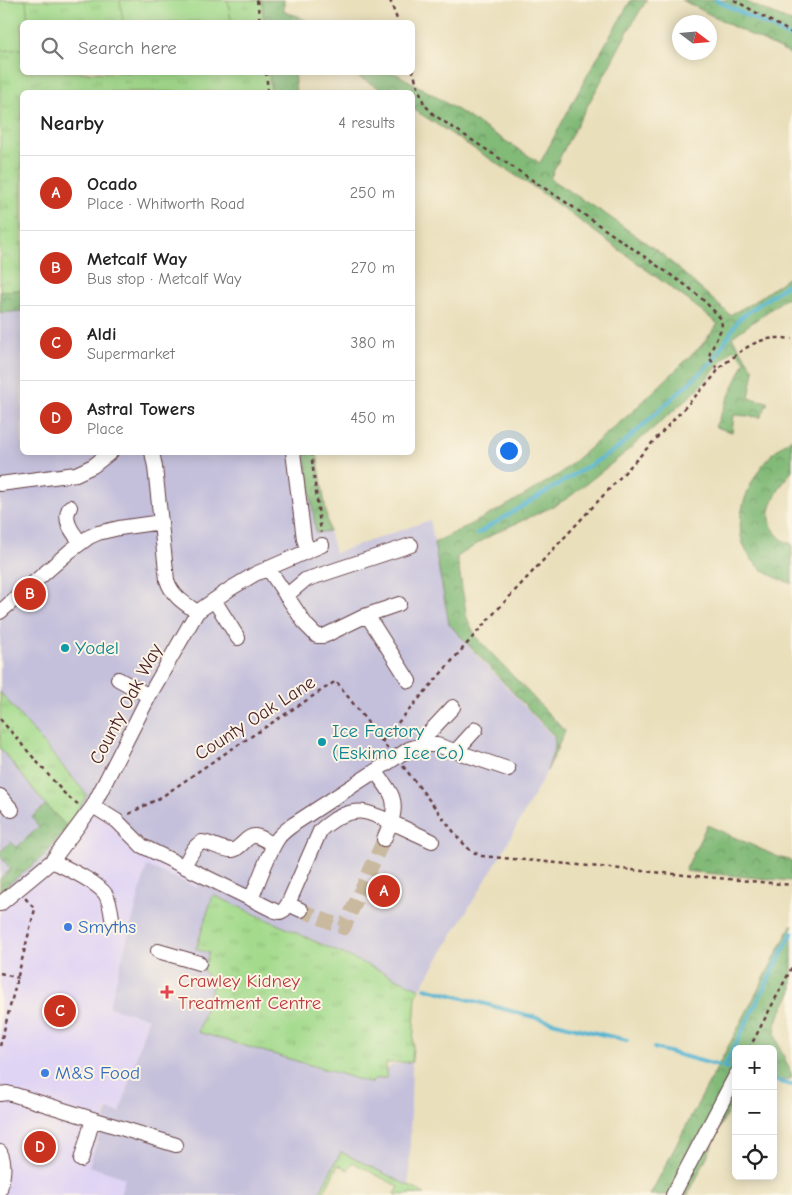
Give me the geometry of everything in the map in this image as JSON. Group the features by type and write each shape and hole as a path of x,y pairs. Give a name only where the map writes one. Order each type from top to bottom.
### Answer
{"street":[{"path":"0,484 76,474 93,466 107,455"},
{"path":"153,455 168,585 178,598 198,612"},
{"path":"293,455 304,539 308,551"},
{"path":"70,507 67,512 68,522 81,543"},
{"path":"1,609 81,543 94,535 126,526 161,522"},
{"name":"County Oak Way","path":"0,904 52,861 94,806 149,696 198,612 241,582 268,568 322,545"},
{"path":"286,596 305,580 411,545"},
{"path":"268,568 309,628 319,636 324,636 367,615 399,604"},
{"path":"214,600 238,638"},
{"path":"367,615 409,681"},
{"path":"118,678 149,696"},
{"path":"422,745 424,738 453,707"},
{"path":"456,751 476,729"},
{"path":"251,899 274,845 282,834 413,747 437,745 508,769"},
{"path":"375,771 393,798 395,810 384,839"},
{"path":"0,796 12,810"},
{"path":"94,806 117,821 142,846 280,912 294,907 320,831 343,815 354,811 368,813 432,841"},
{"path":"184,866 195,847 198,843 202,842 233,850 252,836 260,837 274,845"},
{"path":"52,861 88,880 105,894 111,907 112,918"},
{"path":"158,951 199,963"},
{"path":"673,1195 732,1083"},
{"path":"0,1094 15,1095 176,1145"},
{"path":"81,1160 93,1119"},
{"path":"0,1152 4,1168 0,1189"}],"path":[{"path":"257,0 260,20"},
{"path":"390,0 397,20"},
{"path":"734,0 792,33"},
{"path":"266,75 268,90"},
{"path":"414,75 424,104 434,115 570,205 700,296 716,312 722,323 710,353 710,357 717,369"},
{"path":"382,741 485,622 715,375 717,369 753,343 775,338 792,339"},
{"path":"311,455 322,545"},
{"name":"County Oak Lane","path":"117,821 163,796 336,681 463,844 474,853 487,856 792,886"},
{"path":"0,718 72,800 81,805 94,806"},
{"path":"0,1046 35,909 18,889"},
{"path":"751,1045 792,967"},
{"path":"0,973 18,978"},
{"path":"0,1027 5,1028"}],"shaded area":[{"path":"20,311 20,455 305,455 316,533 329,531 335,553 430,520 439,565 470,648 555,739 555,746 547,771 502,853 420,989 214,895 196,949 209,953 371,1083 392,1065 412,1062 409,1186 341,1152 318,1195 120,1195 125,1178 89,1166 108,1110 120,1113 148,1018 109,1007 147,866 198,888 202,875 142,846 93,806 52,861 0,904 0,313"},
{"path":"93,806 202,875 199,888 148,1018 120,1114 107,1110 89,1166 126,1178 120,1195 0,1195 0,904"}],"green space":[{"path":"0,0 262,0 264,20 20,20 20,75 269,75 271,90 20,90 20,290 0,291"},
{"path":"0,0 26,0 28,20 20,20 20,49 0,51"},
{"path":"120,0 228,0 231,20 123,20"},
{"path":"262,0 284,0 284,12 305,20 264,20"},
{"path":"631,0 647,0 627,32 550,179 604,213 663,255 730,315 752,303 792,275 792,294 732,337 754,370 749,398 768,402 761,417 734,415 732,432 715,427 745,361 733,349 695,392 620,457 568,498 495,533 457,557 467,618 476,637 565,731 547,771 555,746 554,736 449,624 434,543 506,506 558,475 632,412 701,346 718,324 538,190 415,110 415,90 383,90 355,75 399,75 432,94 540,163"},
{"path":"682,0 742,0 792,22 792,55 717,18 717,15 711,15"},
{"path":"269,75 294,75 296,90 271,90"},
{"path":"20,290 20,311 0,313 0,291"},
{"path":"792,438 792,470 775,497 770,510 770,517 771,524 777,535 784,541 792,544 792,584 758,566 748,554 742,540 740,525 746,495 753,480 771,455"},
{"path":"305,455 317,455 329,531 316,533"},
{"path":"0,692 87,795 67,827 46,805 0,748"},
{"path":"46,805 67,827 40,859 0,891 0,879 11,869 0,856 0,852 11,842 16,848 39,827 32,817"},
{"path":"707,825 776,856 792,861 792,881 685,871"},
{"path":"213,895 420,989 416,997 412,1062 386,1063 386,1078 374,1079 371,1083 198,1032 213,984 203,970 209,953 196,949"},
{"path":"792,924 792,991 779,1016 775,1034 792,1078 777,1082 777,1045 732,1045 732,1106 688,1195 650,1195"},
{"path":"341,1152 425,1194 397,1195 395,1194 399,1187 352,1162 348,1170 338,1165 322,1195 318,1195"}],"waterway":[{"path":"716,0 792,38"},
{"path":"477,534 618,448 713,361 739,319 792,281"},
{"path":"728,1068 724,1067 792,933"},
{"path":"425,988 627,1040"},
{"path":"654,1048 719,1066"},
{"path":"777,1081 792,1085"}],"tunnel":[{"path":"301,910 344,928 384,839"}],"place":[{"name":"Metcalf Way","path":"30,594"},
{"name":"Yodel","path":"65,648"},
{"name":"Ice Factory (Eskimo Ice Co)","path":"322,742"},
{"name":"Ocado","path":"384,891"},
{"name":"Smyths","path":"68,927"},
{"name":"Crawley Kidney Treatment Centre","path":"167,992"},
{"name":"Aldi","path":"60,1011"},
{"name":"M&S Food","path":"45,1073"},
{"name":"Astral Towers","path":"40,1147"}]}
